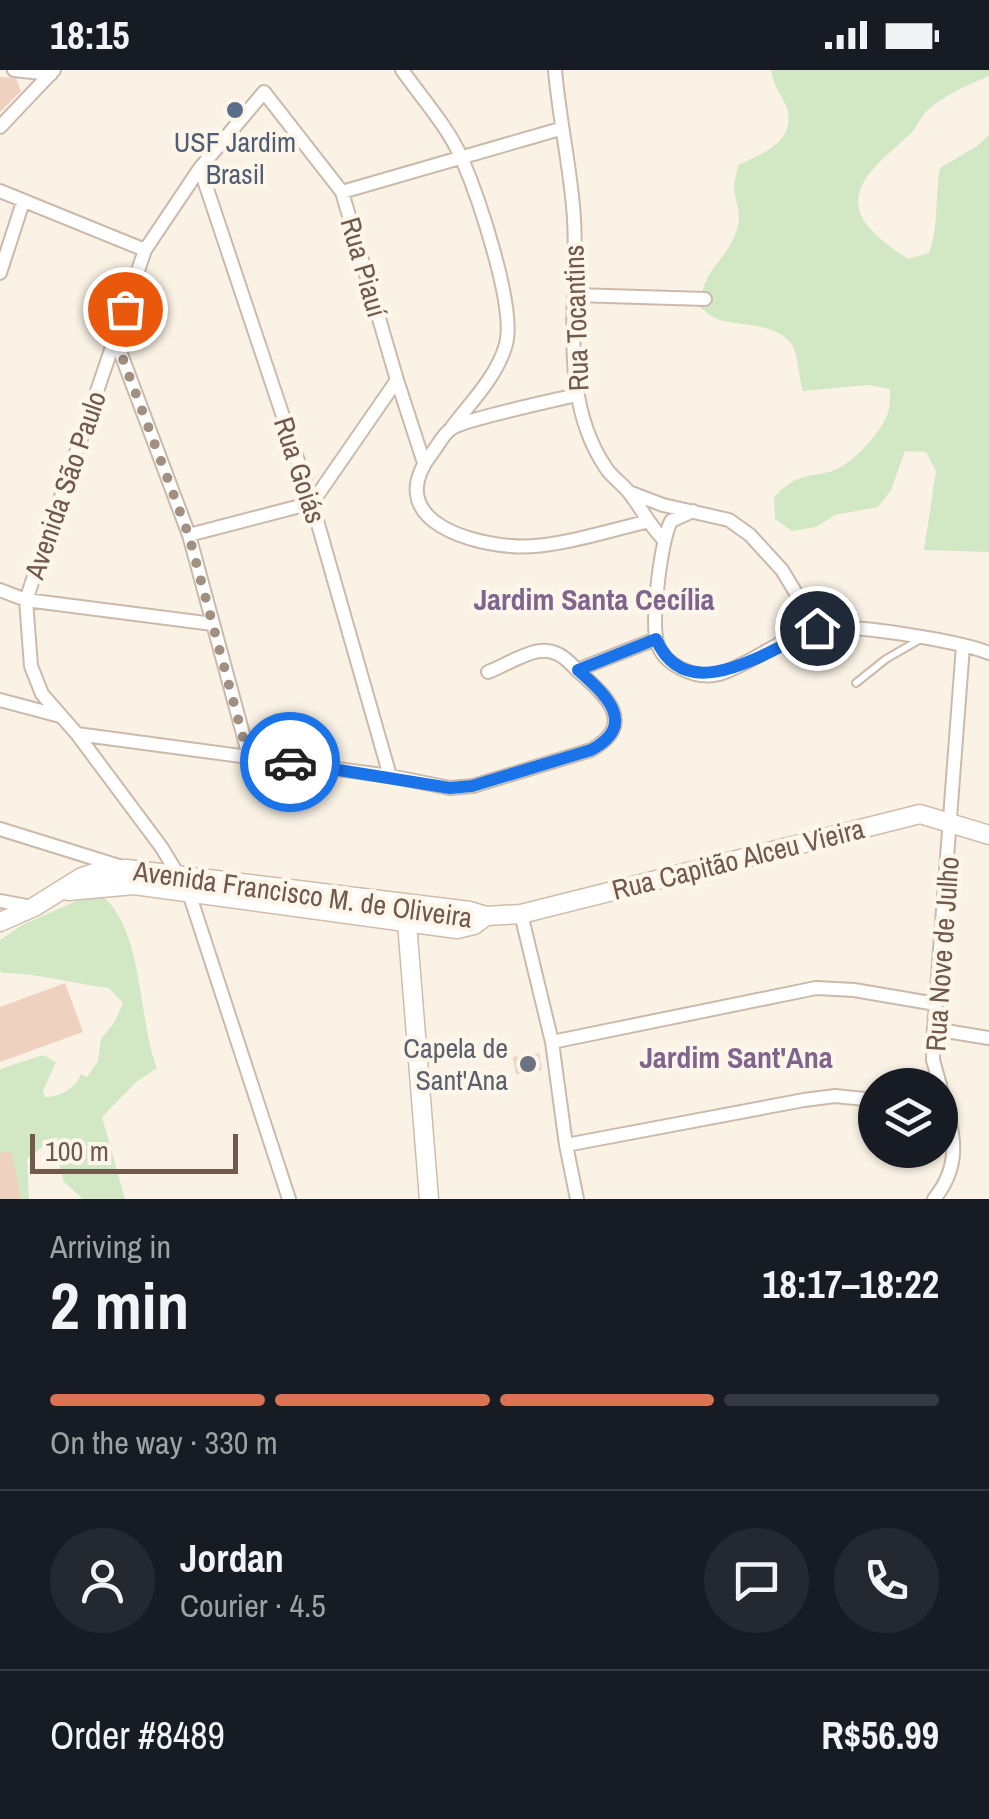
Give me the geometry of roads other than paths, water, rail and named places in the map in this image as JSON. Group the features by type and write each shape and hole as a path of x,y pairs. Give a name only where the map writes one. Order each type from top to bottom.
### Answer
{"street":[{"path":"14,70 53,72"},
{"path":"402,70 462,158 506,296 509,322 506,346 492,373 424,463 416,485 419,505 428,519 445,529 512,547 646,522"},
{"name":"Rua Tocantins","path":"555,70 573,208 576,395 590,441 607,471 629,492 646,522 663,539"},
{"path":"0,128 53,72"},
{"name":"Avenida São Paulo","path":"264,92 200,168 145,250 26,600 31,666 42,694 77,734 180,875 189,893 289,1199"},
{"name":"Rua Piauí","path":"264,92 342,192 424,463"},
{"path":"342,192 560,129"},
{"name":"Rua Goiás","path":"200,168 312,502 390,776"},
{"path":"0,191 145,250"},
{"path":"0,273 23,202"},
{"path":"574,295 705,299"},
{"path":"115,338 189,536 248,756"},
{"path":"189,536 312,502 396,380"},
{"path":"452,427 576,395"},
{"path":"629,492 663,505 728,520 766,549 817,628"},
{"path":"693,511 670,522 663,539 656,639 663,655 692,673 716,675 817,628 925,638 976,646 989,653"},
{"path":"0,590 26,600 213,624"},
{"path":"578,670 656,639"},
{"name":"Rua Nove de Julho","path":"935,1068 934,1029 952,823 976,646"},
{"path":"77,734 390,776 450,788 472,786 591,750 606,742 613,730 611,702 560,655 544,650 488,672"},
{"path":"0,700 62,717"},
{"name":"Rua Capitão Alceu Vieira","path":"486,916 520,914 920,814 989,834"},
{"path":"0,829 127,877"},
{"name":"Avenida Francisco M. de Oliveira","path":"0,922 63,892 107,885 127,877 180,875 406,913 457,928 474,925 486,916"},
{"name":"Avenida Francisco M. de Oliveira","path":"127,877 189,893 406,913"},
{"path":"0,901 34,907"},
{"path":"406,913 428,1199"},
{"path":"520,914 552,1042 577,1199"},
{"path":"552,1042 816,988 854,990 936,1004"},
{"path":"934,1029 989,1038"},
{"path":"566,1145 804,1100 835,1096 858,1098"},
{"name":"Rua Nove de Julho","path":"934,1199 953,1168"}],"lane":[{"path":"856,683 886,659 925,638"}],"place":[{"name":"USF Jardim Brasil","path":"235,110"},
{"name":"Capela de Sant'Ana","path":"528,1064"}],"district":[{"name":"Jardim Santa Cecília","path":"594,599"},
{"name":"Jardim Sant'Ana","path":"736,1057"}]}
